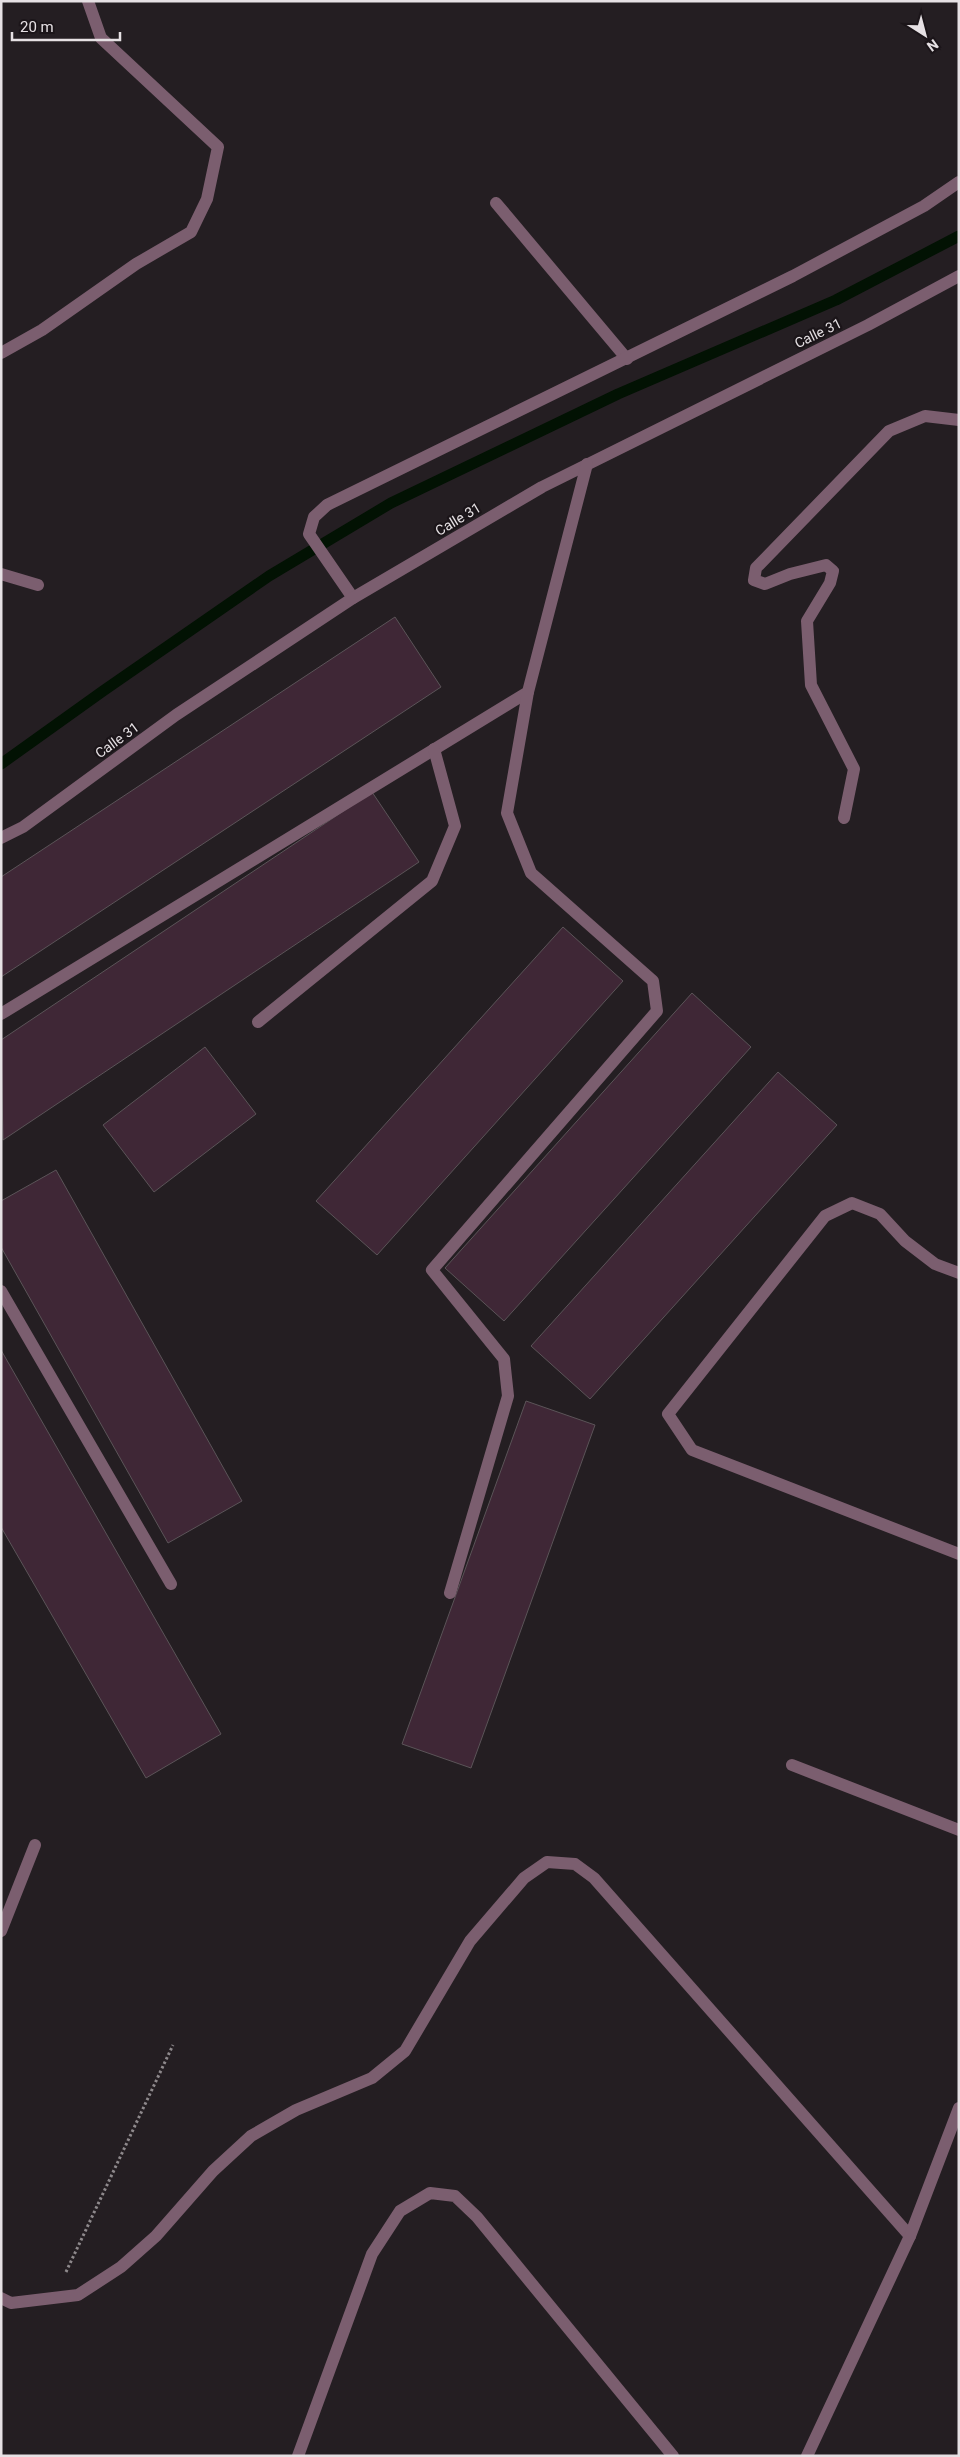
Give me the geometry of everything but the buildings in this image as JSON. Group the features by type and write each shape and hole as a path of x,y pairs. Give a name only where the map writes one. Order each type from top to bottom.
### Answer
{"street":[{"path":"1,353 42,330 136,264 192,232 207,199 218,147 101,38 88,1"},
{"path":"353,598 309,534 314,517 327,505 793,276 924,206 959,182"},
{"path":"496,203 627,359"},
{"name":"Calle 31","path":"1,838 22,827 176,715 353,598 542,487 868,325 959,276"},
{"path":"844,818 854,769 811,685 807,621 830,583 833,571 826,565 790,574 764,584 754,580 756,568 889,431 925,416 959,420"},
{"path":"450,1593 508,1396 504,1359 432,1270 657,1011 653,981 531,873 507,813 528,692 587,464"},
{"path":"1,574 38,586"},
{"path":"1,1014 528,692"},
{"path":"258,1022 432,881 455,826 434,749"},
{"path":"959,1274 935,1264 905,1241 880,1214 852,1203 825,1216 668,1414 692,1450 959,1554"},
{"path":"1,1291 172,1584"},
{"path":"792,1765 959,1830"},
{"path":"1,1931 35,1846"},
{"path":"1,2298 11,2303 78,2295 121,2267 156,2236 213,2171 251,2136 296,2110 372,2078 405,2051 470,1941 524,1878 547,1862 574,1864 594,1878 910,2236"},
{"path":"807,2456 910,2236 959,2108"},
{"path":"298,2456 372,2254 400,2211 430,2192 455,2196 477,2217 673,2456"}],"path":[{"path":"54,2297 173,2045"}],"waterway":[{"path":"1,764 269,576 391,503 618,394 836,300 959,236"}]}
